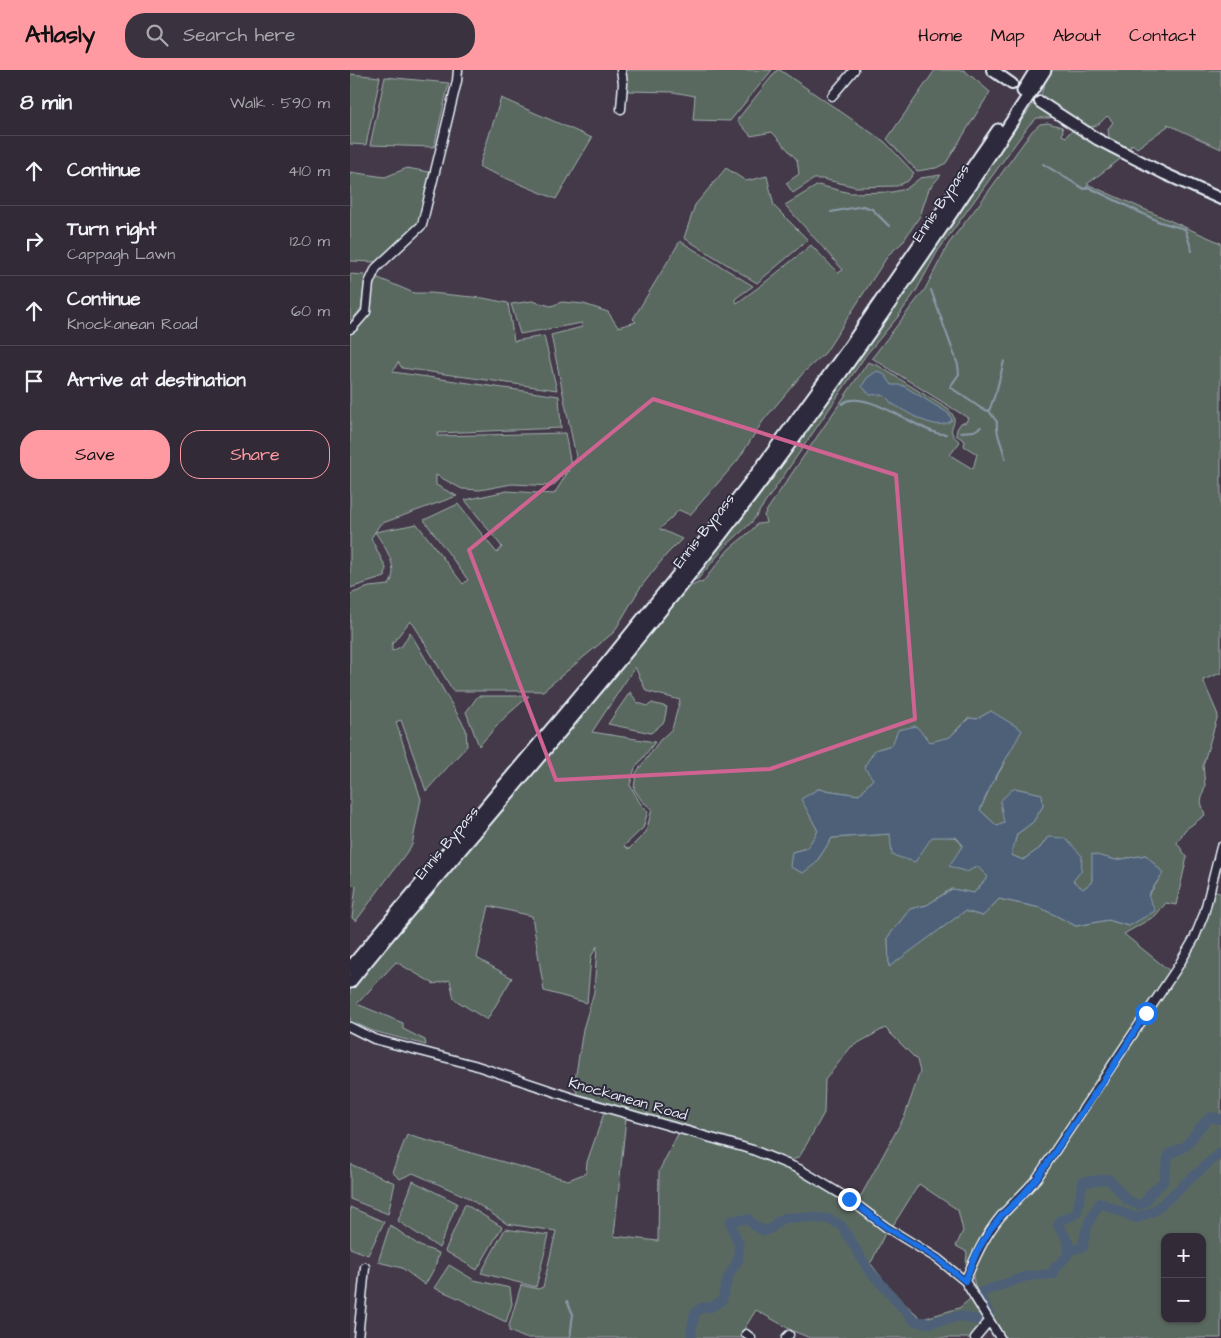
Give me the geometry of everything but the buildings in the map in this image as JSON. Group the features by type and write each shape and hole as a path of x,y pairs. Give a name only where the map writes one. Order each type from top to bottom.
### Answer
{"highway":[{"name":"Ennis Bypass","path":"350,968 607,663 761,468 845,354 926,237 1036,70"},
{"name":"Ennis Bypass","path":"350,982 576,714 686,580 757,488 874,327 978,176 1046,70"}],"main road":[{"path":"992,70 1012,84"},
{"path":"1040,102 1097,139 1165,174 1221,199"}],"street":[{"path":"350,329 354,327 366,312 369,283 376,268 422,225 457,81 458,70"},
{"path":"620,70 623,83 620,109"},
{"path":"832,96 854,70"},
{"path":"965,1281 977,1252 990,1230 1037,1178 1177,968 1194,939 1204,914 1221,847"},
{"name":"Knockanean Road","path":"350,1027 374,1039 474,1065 571,1097 753,1150 799,1169 849,1199 886,1227 938,1259 965,1281 1000,1338"},
{"path":"358,1338 365,1267"},
{"path":"975,1338 989,1321"}],"highlighted area":[{"path":"653,399 896,475 915,719 770,769 556,780 469,550"}],"green space":[{"path":"623,70 772,70 730,121 693,120 695,96 673,92 627,91"},
{"path":"777,70 780,70 885,142 914,173 908,181 897,186 856,187 823,179 814,179 793,193 786,183 799,174 797,160 772,132 751,136 737,120"},
{"path":"935,70 964,70 990,92 946,163 936,168 917,171 887,139"},
{"path":"1052,70 1221,70 1221,149 1167,124 1168,126 1137,148 1132,144 1128,151 1109,138 1108,129 1113,122 1107,116 1097,125 1088,127 1043,98 1041,94"},
{"path":"350,74 380,77 366,145 350,144"},
{"path":"385,77 449,83 434,147 370,145"},
{"path":"501,98 592,138 556,199 479,167"},
{"path":"1034,103 1053,116 1050,118 1037,118 1029,125 938,251 916,291 897,318 866,355 752,522 727,545 698,579 689,582"},
{"path":"1048,123 1062,127 1062,135 1066,137 1074,130 1123,157 1087,184 1221,243 1221,673 1203,680 1218,715 1203,765 1205,785 1201,802 1205,815 1185,830 1177,843 1187,857 1176,905 1166,903 1155,916 1124,934 1171,972 1198,941 1213,889 1221,894 1221,1338 1004,1338 986,1313 976,1291 972,1273 966,1264 967,1252 956,1246 963,1231 958,1210 919,1184 892,1227 858,1201 905,1115 920,1072 917,1060 885,1028 851,1047 825,1080 824,1113 800,1156 790,1162 773,1153 693,1127 578,1094 574,1087 583,1029 594,992 597,946 591,957 587,1003 544,991 532,916 489,906 477,958 512,978 487,1020 454,999 450,980 434,984 396,962 357,1004 403,1023 403,1029 425,1040 426,1045 373,1031 350,1021 350,990 683,590 700,582 702,583 729,549 757,524 766,523 764,515 769,507 868,362 879,366 949,410 954,419 952,432 954,437 960,442 950,455 973,469 977,454 964,446 965,441 956,435 961,423 966,422 968,418 872,358 925,289 949,243 1032,131 1040,124","holes":["635,667 646,691 680,700 672,729 660,740 636,773 634,789 642,801 652,809 646,832 629,849 624,846 643,828 648,811 640,803 630,785 635,768 655,742 592,732","991,711 1005,763 991,785 980,810 997,826 1004,823 1014,788 1041,794 1043,806 1033,822 1017,834 1011,855 1023,860 1040,848 1048,837 1073,881 1083,889 1092,882 1093,855 1116,860 1146,855 1163,873 1129,926 1108,920 1076,926 1041,908 999,899 983,916 965,911 889,966 888,937 910,909 927,905 951,889 974,893 988,877 977,866 956,837 890,834 832,838 815,864 792,852 807,848 818,831 802,799 818,789 859,795 873,779 875,750 925,735 930,743 950,737 968,718 977,719"]},
{"path":"407,168 429,172 430,175 419,222 383,259 376,262 350,261 350,172 385,177"},
{"path":"726,168 746,181 767,176 774,206 808,240 757,283 684,238 695,205"},
{"path":"941,175 929,189 920,216 902,243 889,254 825,353 804,372 763,421 738,460 690,515 679,510 660,529 682,539 666,555 640,588 614,632 543,691 453,691 410,621 392,644 392,651 402,646 410,632 466,729 467,746 426,791 401,720 396,722 421,799 412,845 356,921 352,918 356,886 350,884 350,594 369,587 389,585 393,572 390,558 375,532 371,538 386,568 385,577 350,588 350,331 368,310 376,277 414,293 483,298 508,303 514,341 544,336 557,390 402,368 398,362 393,372 559,396 561,428 438,433 437,436 565,433 571,465 576,457 551,335 582,327 582,323 520,334 511,304 532,301 551,306 562,302 584,304 608,312 618,327 636,322 633,319 680,241 753,286 735,299 737,303 811,245 838,273 843,270 785,205 818,185 850,193 892,192 906,189 920,178","holes":["569,470 554,494 507,491 465,500 502,547 497,553 458,504 424,520 468,580 463,584 417,524 375,532 380,524 457,496 436,485 436,475 462,489 480,490 512,484 553,486"]},
{"path":"350,274 365,275 362,307 352,320 350,320"},
{"path":"630,692 638,703 648,706 652,703 667,707 664,722 651,733 608,724"},
{"path":"478,696 529,696 505,717 479,746 466,712"},
{"path":"605,1110 626,1118 614,1236 658,1241 659,1171 679,1132 736,1146 772,1159 806,1177 855,1208 886,1231 872,1261 867,1266 871,1264 896,1296 922,1319 959,1308 970,1299 981,1315 982,1322 980,1326 971,1338 810,1338 793,1331 756,1310 741,1334 747,1338 525,1338 509,1331 521,1285 538,1289 543,1287 556,1231 507,1224 467,1197 413,1173 400,1179 392,1172 407,1135 568,1180 586,1173 587,1162"},
{"path":"350,1164 395,1183 388,1214 350,1199"},
{"path":"413,1181 457,1203 439,1248 398,1221"},
{"path":"465,1204 502,1227 477,1270 445,1251"},
{"path":"350,1207 384,1222 368,1255 350,1248"},
{"path":"390,1225 420,1246 439,1253 435,1267 425,1285 402,1268 378,1262"},
{"path":"505,1229 549,1235 536,1287 481,1273"},
{"path":"449,1265 474,1280 510,1288 512,1304 506,1322 434,1288"}],"water":[{"path":"877,371 885,375 892,385 902,385 948,413 952,420 946,424 930,423 913,416 891,403 885,396 870,395 862,386 867,378"},
{"path":"991,711 1022,730 994,780 980,810 997,826 1004,823 1000,801 1014,788 1042,794 1043,806 1033,822 1017,834 1011,855 1023,860 1040,848 1048,837 1065,838 1082,856 1081,871 1073,881 1083,889 1092,882 1092,854 1116,860 1146,855 1163,873 1148,895 1155,911 1129,926 1108,920 1076,926 1041,908 999,899 983,916 965,911 889,967 888,937 910,909 927,905 952,889 974,893 988,877 977,866 967,872 949,866 963,845 956,837 932,837 915,862 892,855 890,834 832,838 815,864 803,873 790,867 792,852 807,848 818,831 801,799 818,789 859,795 873,779 864,767 875,750 892,745 898,730 916,726 930,742 950,737 969,718 977,719"}],"waterway":[{"path":"1043,164 1084,189 1088,187 1160,222 1185,229 1192,251"},
{"path":"831,212 863,206 872,209 889,226"},
{"path":"931,290 958,365 959,374 950,387 982,409 989,411 997,422 997,432 1005,459"},
{"path":"989,411 1004,361"},
{"path":"842,404 851,400 861,400 887,409 937,433 946,434"},
{"path":"960,432 974,431 981,427"},
{"path":"989,1314 979,1293 1027,1276 1054,1274 1055,1267 1066,1257 1069,1248 1066,1238 1058,1226 1060,1220 1070,1217 1077,1212 1083,1182 1109,1179 1127,1200 1138,1205 1145,1202 1150,1194 1163,1182 1169,1154 1186,1146 1200,1127 1211,1117 1221,1119"},
{"path":"1070,1250 1083,1247 1088,1224 1100,1203 1136,1218 1154,1211 1221,1152"},
{"path":"692,1338 691,1333 695,1313 701,1308 712,1307 722,1300 728,1277 738,1260 739,1245 730,1222 746,1219 764,1231 772,1228 784,1218 828,1219 841,1225 868,1269 914,1321 929,1323 960,1316 975,1320 979,1319"},
{"path":"567,1301 573,1314 570,1338"}],"route":[{"path":"849,1199 886,1227 938,1259 965,1281 977,1252 990,1230 1037,1178 1112,1068 1146,1013"}]}
